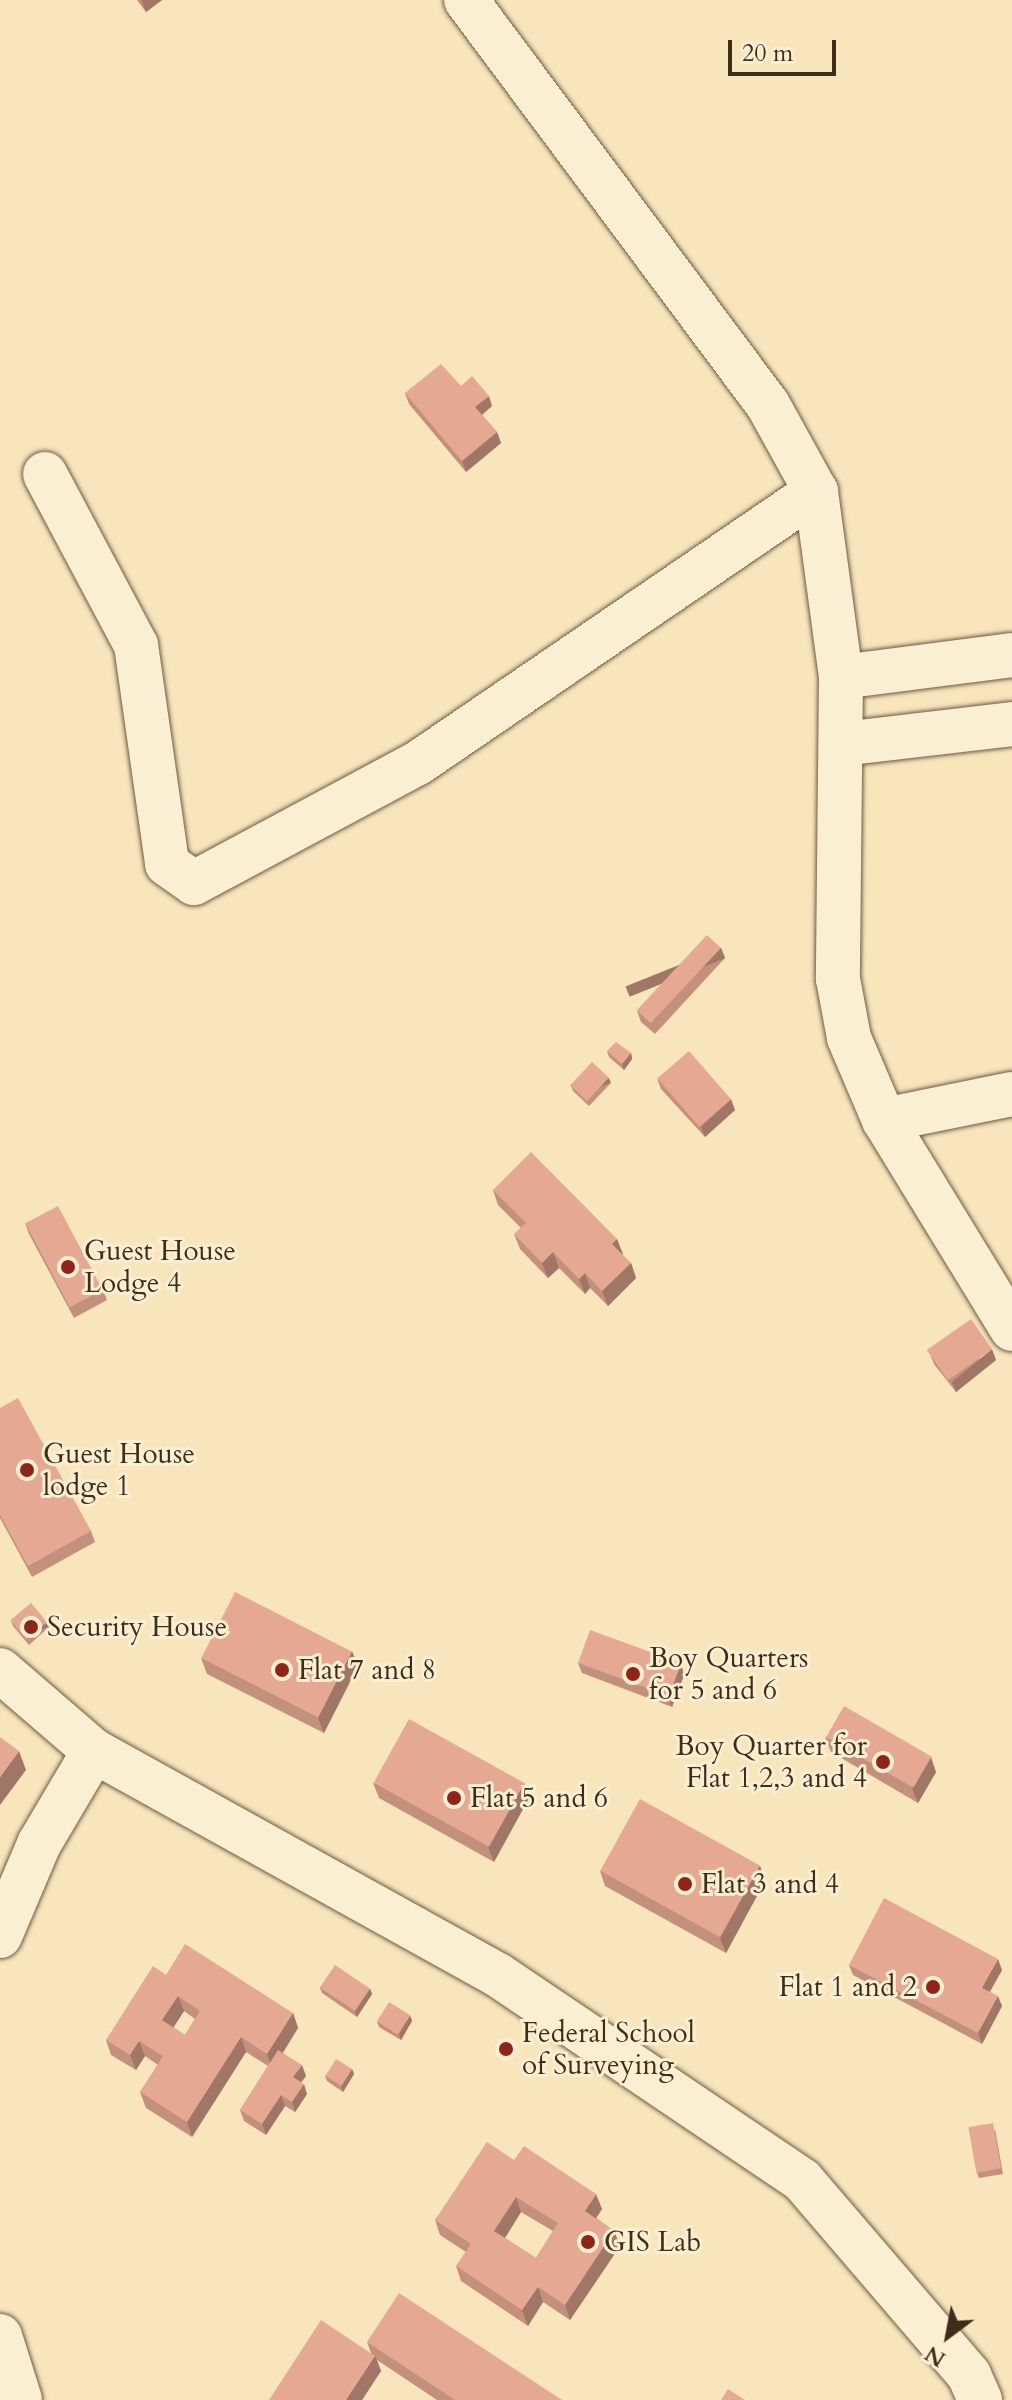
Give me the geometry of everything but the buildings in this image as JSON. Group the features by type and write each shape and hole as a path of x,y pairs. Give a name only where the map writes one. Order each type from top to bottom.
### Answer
{"street":[{"path":"466,0 768,405 816,492 841,677 838,979 849,1038 884,1120 1012,1329"},
{"path":"45,474 136,645 167,864 194,883 418,763 816,492"},
{"path":"841,677 1012,655"},
{"path":"842,744 1012,724"},
{"path":"884,1120 1012,1094"},
{"path":"0,1670 94,1751 498,1975 802,2180 969,2375 980,2400"},
{"path":"0,1936 39,1844 94,1751"},
{"path":"0,2336 20,2400"}],"place":[{"name":"Guest House Lodge 4","path":"68,1267"},
{"name":"Guest House lodge 1","path":"27,1470"},
{"name":"Security House","path":"31,1627"},
{"name":"Flat 7 and 8","path":"282,1670"},
{"name":"Boy Quarters for 5 and 6","path":"633,1674"},
{"name":"Boy Quarter for Flat 1,2,3 and 4","path":"883,1762"},
{"name":"Flat 5 and 6","path":"454,1798"},
{"name":"Flat 3 and 4","path":"685,1884"},
{"name":"Flat 1 and 2","path":"933,1987"},
{"name":"Federal School of Surveying","path":"506,2049"},
{"name":"GIS Lab","path":"588,2242"}]}
